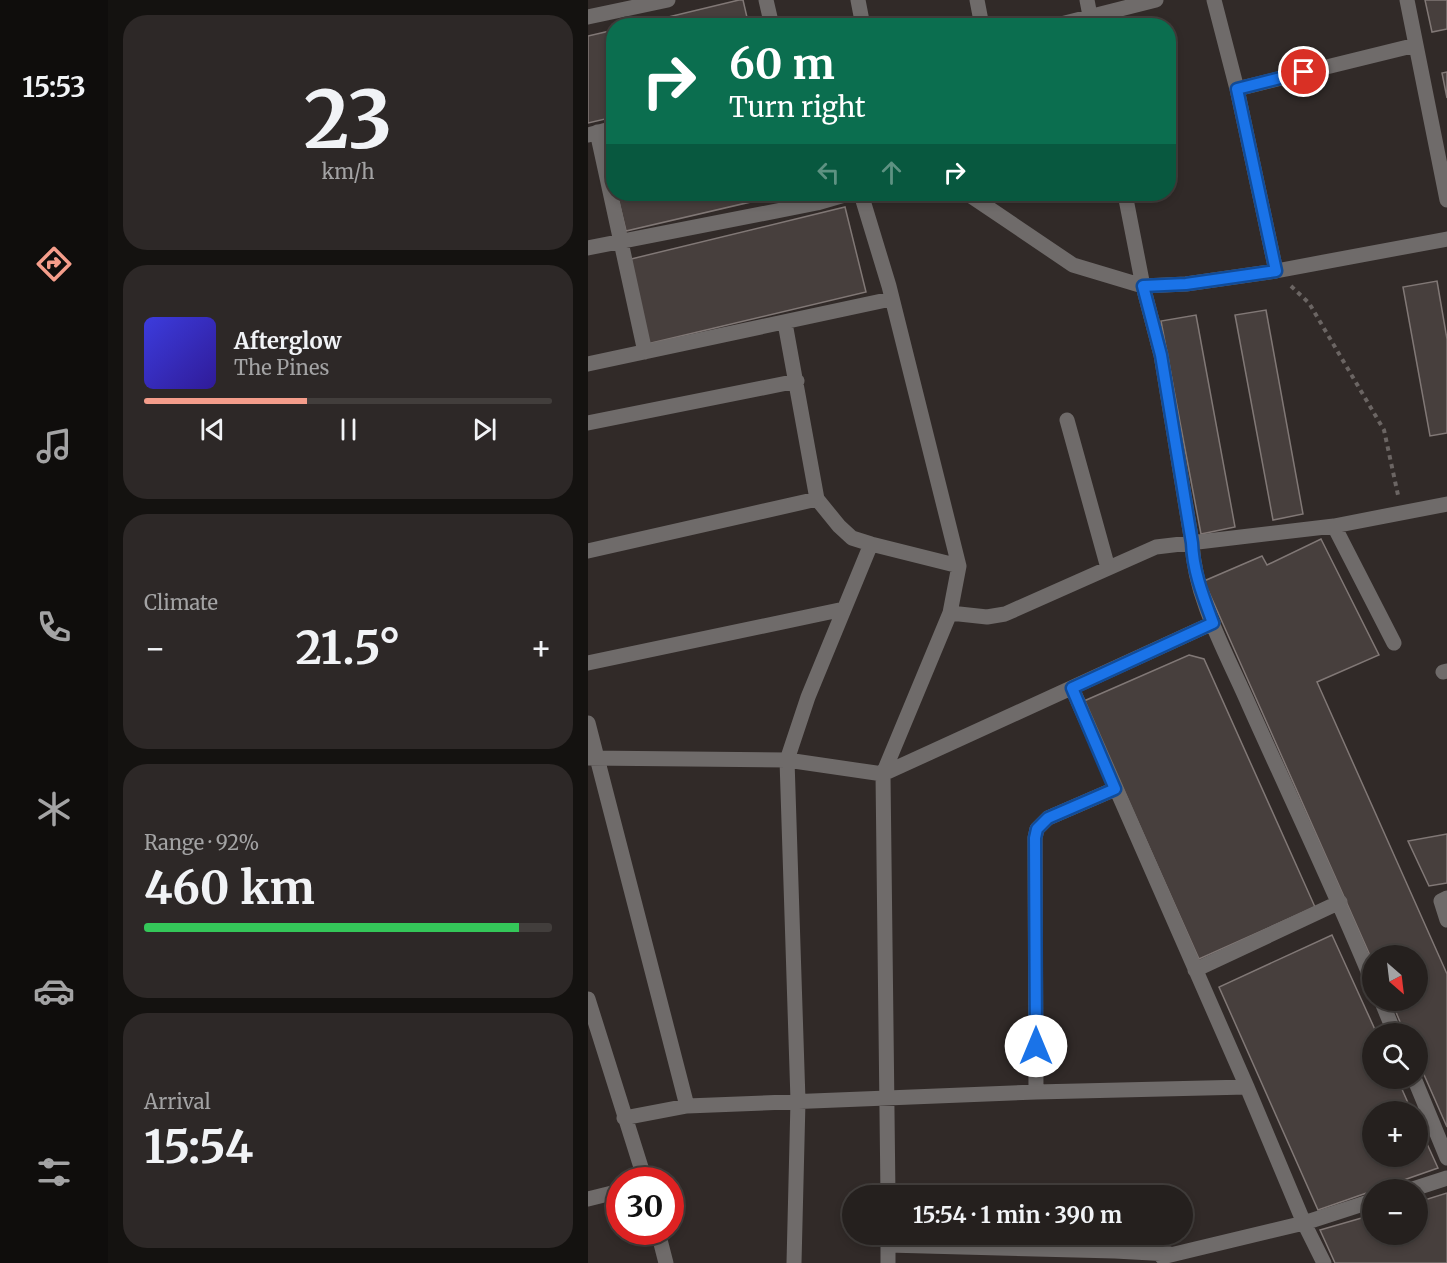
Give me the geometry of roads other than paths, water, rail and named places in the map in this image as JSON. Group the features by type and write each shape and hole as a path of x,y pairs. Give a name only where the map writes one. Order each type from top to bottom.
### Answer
{"street":[{"path":"588,17 611,6 668,0"},
{"path":"766,0 770,18"},
{"path":"858,0 861,18"},
{"path":"977,0 980,18"},
{"path":"1087,0 1090,18"},
{"path":"1100,18 1156,0"},
{"path":"1214,0 1237,89 1276,271"},
{"path":"1407,0 1447,200"},
{"path":"1237,89 1416,45"},
{"path":"593,134 606,184"},
{"path":"611,201 645,352"},
{"path":"588,248 801,201"},
{"path":"863,201 891,299 959,567 950,613 883,774 888,1185"},
{"path":"978,201 1073,265 1143,286 1186,284 1276,271 1447,239"},
{"path":"1126,201 1143,286 1161,355 1193,561 1200,587 1213,623 1301,821 1340,902 1362,956"},
{"path":"588,364 891,299"},
{"path":"785,323 818,499 852,538 959,567"},
{"path":"588,423 797,381"},
{"path":"1067,420 1108,568"},
{"path":"588,551 818,499"},
{"path":"950,613 987,617 1005,614 1156,546 1334,526 1447,504"},
{"path":"1334,526 1394,644"},
{"path":"794,1263 798,1101 787,760 808,697 871,544"},
{"path":"588,663 844,609"},
{"path":"593,758 787,760 883,774 1213,623"},
{"path":"1072,688 1247,1087 1304,1223 1324,1263"},
{"path":"588,723 593,758 687,1106"},
{"path":"1036,1092 1035,838 1037,829 1048,818 1115,789"},
{"path":"1447,898 1441,901 1447,920"},
{"path":"1195,970 1340,902"},
{"path":"588,999 641,1167"},
{"path":"624,1118 687,1106 888,1097 1247,1087"},
{"path":"1419,1089 1447,1158"},
{"path":"1428,1184 1447,1178"},
{"path":"588,1199 606,1194"},
{"path":"1145,1263 1170,1254 1304,1223 1362,1204"},
{"path":"661,1245 666,1263"},
{"path":"888,1245 888,1263"},
{"path":"991,1245 1170,1254"}]}
